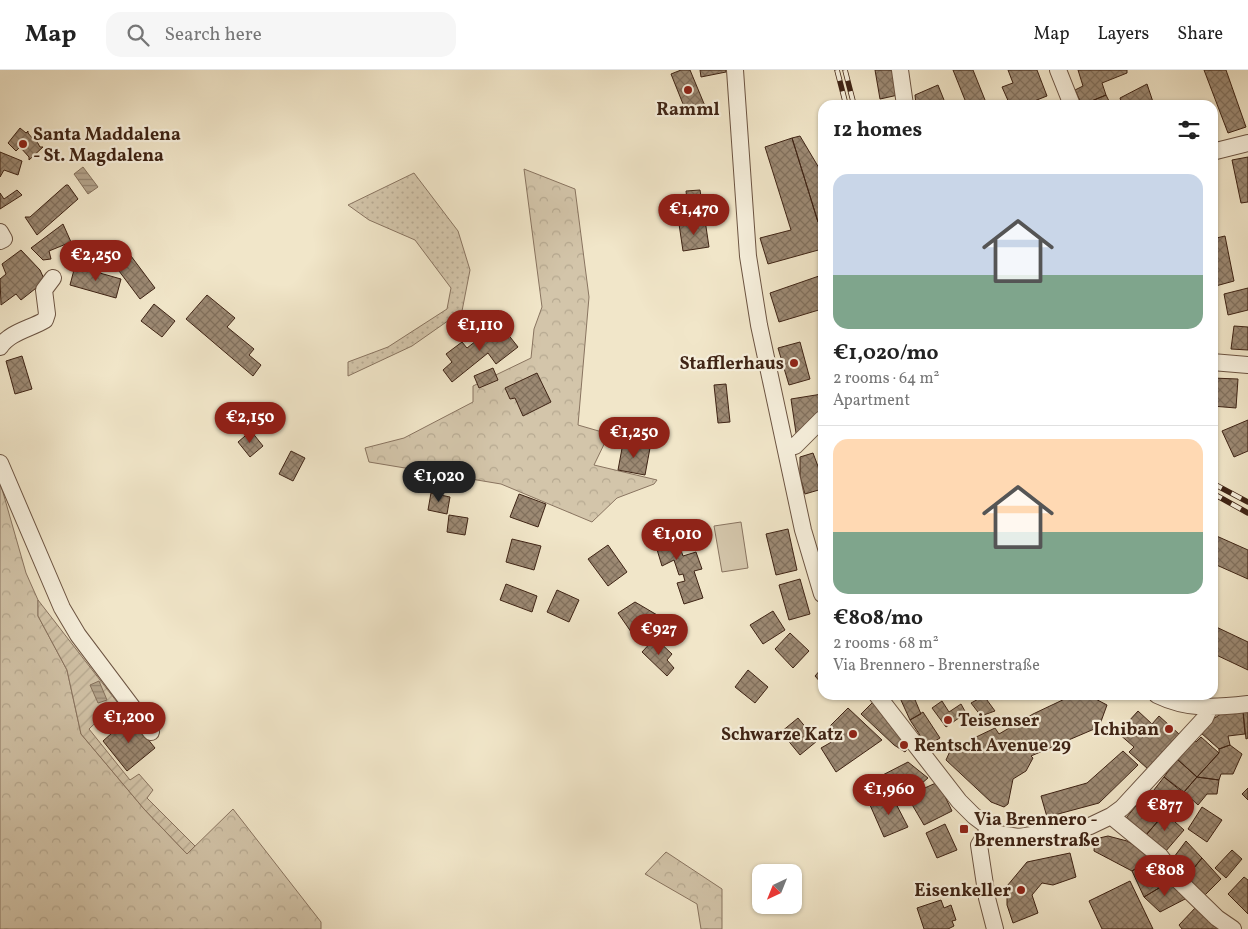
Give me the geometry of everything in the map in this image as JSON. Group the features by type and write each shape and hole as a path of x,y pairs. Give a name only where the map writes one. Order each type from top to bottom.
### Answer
{"street":[{"path":"735,70 748,256 759,325 803,530 818,581"},
{"path":"900,70 904,100"},
{"path":"1058,70 1070,100"},
{"path":"1218,150 1248,143"},
{"path":"0,232 4,239 0,241"},
{"path":"0,347 16,333 45,320 47,314 44,290 53,278"},
{"path":"1218,362 1248,365"},
{"path":"786,448 795,446 818,423"},
{"path":"0,463 70,622 109,680 151,732"},
{"path":"881,700 944,784 974,816 989,828 1008,837 1090,826 1111,816 1122,808 1205,718 1209,709"},
{"path":"1171,700 1209,709 1248,704"},
{"path":"1111,816 1160,856 1180,882 1233,929"},
{"path":"989,828 979,845 987,898 995,929"}],"green space":[{"path":"524,169 575,189 589,297 578,425 609,434 594,465 657,480 654,484 617,498 592,522 501,484 369,462 365,448 404,438 473,402 473,386 531,358 534,329 542,307"},
{"path":"414,173 458,231 470,270 462,311 412,346 348,376 348,362 388,347 447,309 451,288 415,240 369,220 348,205"},
{"path":"0,482 26,573 38,600 38,616 67,670 81,734 144,809 187,854 233,809 321,922 321,929 0,929"},
{"path":"741,522 748,568 722,572 714,526"},
{"path":"38,600 117,702 89,729 130,780 139,774 153,790 147,798 195,846 187,854 144,809 81,734 67,670 38,616"},
{"path":"666,852 722,889 722,929 701,929 697,904 645,874"}],"shaded area":[{"path":"83,167 98,187 88,194 74,174"},
{"path":"99,681 107,700 98,703 90,685"}],"building":[{"name":"Ramml","path":"681,70 690,70 705,106 687,114 671,74"},
{"path":"700,70 726,70 726,72 701,77"},
{"path":"875,70 894,70 898,95 880,99"},
{"path":"953,70 973,70 985,100 965,100"},
{"path":"1008,70 1037,70 1047,96 1037,100 1008,100 1002,87 1013,83"},
{"path":"1078,70 1127,70 1127,73 1102,83 1106,95 1094,100 1080,100 1075,90 1083,86"},
{"path":"1204,70 1226,70 1246,127 1228,133 1218,107 1218,100 1215,100"},
{"path":"1147,84 1152,100 1121,100 1120,98"},
{"path":"938,85 944,100 916,100 915,95"},
{"path":"1106,95 1108,100 1094,100"},
{"name":"Santa Maddalena - St. Magdalena","path":"20,128 26,133 28,131 40,147 43,147 29,160 29,157 20,147 16,151 8,143"},
{"path":"800,136 818,166 818,222 792,138"},
{"path":"792,138 818,222 818,250 768,264 760,238 791,230 765,147"},
{"path":"0,152 22,161 18,175 4,170 0,177"},
{"path":"1248,157 1248,202 1241,203 1232,160"},
{"path":"68,185 78,199 37,235 25,217 30,217"},
{"path":"17,190 22,195 0,209 0,193 4,199"},
{"path":"700,190 704,216 689,218 686,191"},
{"path":"705,220 709,247 683,251 679,224"},
{"path":"63,224 71,242 49,251 51,259 43,260 31,248"},
{"path":"1225,236 1234,281 1218,285 1218,238"},
{"path":"21,250 40,270 45,281 21,300 16,294 1,305 0,279 6,274 2,264"},
{"path":"131,256 155,288 140,299 116,267"},
{"path":"75,266 121,279 116,298 70,285"},
{"path":"818,276 818,310 779,322 770,293"},
{"path":"1248,288 1248,310 1228,315 1224,294"},
{"path":"207,295 235,318 227,327 254,349 249,355 261,365 253,376 186,319"},
{"path":"154,304 175,321 162,337 141,321"},
{"path":"499,323 518,347 496,364 488,353 452,382 443,370 452,362 446,354 462,342 467,348"},
{"path":"1234,326 1248,327 1248,350 1231,349"},
{"name":"Stafflerhaus","path":"800,342 810,379 789,385 778,348"},
{"path":"22,356 32,389 15,394 6,361"},
{"path":"493,368 498,380 479,388 474,376"},
{"path":"537,373 551,402 523,416 515,398 510,399 505,388"},
{"path":"1218,378 1238,379 1236,408 1218,406"},
{"path":"726,384 730,422 718,423 714,385"},
{"path":"818,395 818,414 803,432 796,433 791,399"},
{"path":"1248,420 1248,451 1234,457 1222,431"},
{"path":"251,431 263,446 250,457 238,442"},
{"path":"623,443 650,448 645,475 618,470"},
{"path":"291,451 305,458 293,481 279,474"},
{"path":"813,453 818,466 818,490 805,494 800,477 800,457"},
{"path":"431,493 450,497 447,514 428,510"},
{"path":"519,494 546,504 538,527 510,517"},
{"path":"449,515 468,518 465,535 447,532"},
{"path":"664,521 671,543 678,542 683,556 696,552 702,569 694,571 703,598 684,604 677,583 685,581 683,574 679,575 674,560 662,566 655,543 649,545 647,527"},
{"path":"788,529 797,570 776,575 766,534"},
{"path":"1218,537 1248,550 1248,579 1218,566"},
{"path":"512,539 541,546 534,570 506,562"},
{"path":"608,545 627,572 608,586 588,559"},
{"path":"800,579 810,614 789,620 779,585"},
{"path":"506,584 537,596 532,612 500,600"},
{"path":"557,590 579,600 569,622 547,612"},
{"path":"635,602 664,619 636,639 618,613"},
{"path":"773,611 785,630 763,644 750,625"},
{"path":"1218,628 1248,642 1248,670 1218,656"},
{"path":"790,633 809,651 793,668 775,649"},
{"path":"655,638 672,654 667,660 674,668 667,676 642,652"},
{"path":"748,670 768,687 755,703 735,687"},
{"path":"901,700 915,700 921,714 910,720"},
{"path":"977,700 987,700 995,711 981,716 971,703"},
{"path":"1063,700 1098,700 1107,705 1099,727 1031,756 1033,758 1026,771 1013,779 1008,804 1004,807 991,802 946,760 951,749 995,728 999,734 1033,714"},
{"path":"874,701 911,745 905,752 894,745 861,714"},
{"name":"Teisenser","path":"942,701 949,712 961,704 966,713 946,727 932,708"},
{"path":"848,708 882,740 836,772 821,748 842,736 830,726"},
{"path":"1248,710 1248,738 1246,739 1243,711"},
{"path":"1138,711 1152,724 1159,716 1179,734 1148,769 1129,752 1134,747 1118,733"},
{"path":"1243,711 1245,734 1228,736 1230,745 1219,749 1201,733 1213,719 1221,714"},
{"path":"923,712 940,738 927,746 910,720"},
{"path":"130,717 155,748 127,771 103,741"},
{"path":"798,718 817,741 800,755 781,732"},
{"path":"1201,737 1219,753 1197,777 1177,759 1193,740 1196,742"},
{"path":"1230,745 1242,754 1233,774 1221,774 1219,780 1197,777 1219,753 1219,749"},
{"path":"1123,751 1138,765 1099,803 1047,817 1041,796 1087,783"},
{"path":"1177,759 1197,777 1184,792 1164,777"},
{"path":"908,762 928,778 907,796 894,801 886,789 878,792 873,780"},
{"path":"1164,777 1187,796 1173,814 1150,795"},
{"path":"1197,777 1219,780 1217,794 1207,794 1198,805 1184,792"},
{"path":"938,782 952,811 924,825 907,796"},
{"path":"1248,788 1248,800 1242,794"},
{"path":"1145,795 1165,813 1146,835 1126,818"},
{"path":"892,796 908,827 884,837 870,805"},
{"path":"1202,807 1222,820 1207,842 1188,829"},
{"path":"1165,813 1184,830 1165,852 1146,835"},
{"path":"945,824 957,850 937,858 926,833"},
{"path":"1108,836 1127,841 1154,857 1132,871 1094,851 1095,839"},
{"path":"1186,841 1202,858 1185,879 1171,861"},
{"path":"1232,850 1242,859 1226,878 1215,868"},
{"name":"Eisenkeller","path":"1070,853 1076,877 1053,885 1042,883 1032,895 1038,913 1013,923 1007,905 1007,886 1027,862"},
{"path":"1154,857 1169,882 1144,897 1132,871"},
{"path":"1202,858 1221,879 1204,896 1185,879"},
{"path":"1244,877 1248,880 1248,914 1228,894"},
{"path":"1130,881 1153,929 1102,929 1089,901"},
{"path":"1169,882 1187,898 1160,912 1144,897"},
{"path":"941,900 944,908 951,905 956,920 952,921 954,926 948,929 924,929 917,908"},
{"path":"1197,906 1226,929 1182,929 1179,925"}],"railway":[{"path":"837,70 845,100"},
{"path":"845,70 853,100"},
{"path":"1218,486 1248,502"},
{"path":"1218,496 1248,513"}],"place":[{"name":"Ramml","path":"688,90"},
{"name":"Santa Maddalena - St. Magdalena","path":"23,144"},
{"name":"Stafflerhaus","path":"794,363"},
{"name":"Teisenser","path":"948,720"},
{"name":"Ichiban","path":"1169,729"},
{"name":"Schwarze Katz","path":"853,734"},
{"name":"Rentsch Avenue 29","path":"904,745"},
{"name":"Via Brennero - Brennerstraße","path":"964,829"},
{"name":"Eisenkeller","path":"1021,890"}]}
